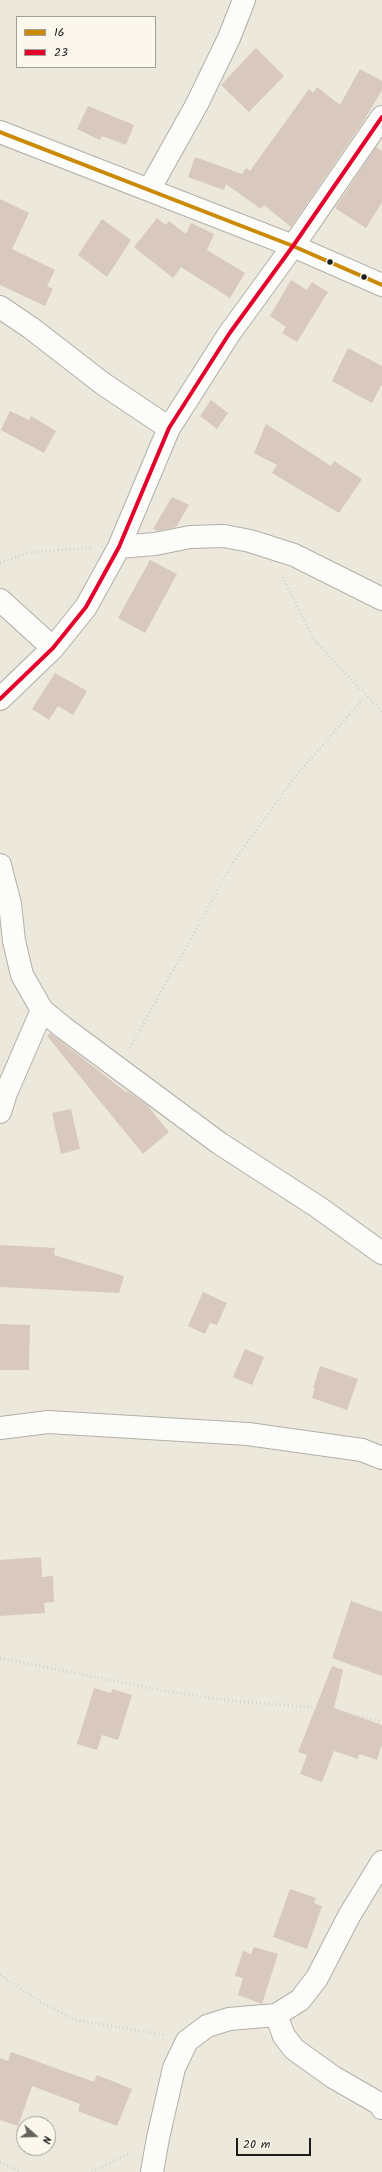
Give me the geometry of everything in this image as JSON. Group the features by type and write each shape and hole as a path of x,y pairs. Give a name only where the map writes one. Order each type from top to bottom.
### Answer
{"street":[{"path":"149,190 197,104 229,38 244,0"},
{"path":"0,699 53,648 86,607 118,547 169,428 229,334 379,127"},
{"path":"0,132 293,246 382,285"},
{"path":"0,307 31,328 102,383 169,428"},
{"path":"118,547 155,544 190,537 224,536 265,545 320,567 382,599"},
{"path":"0,600 53,648"},
{"path":"0,865 10,904 14,941 22,974 42,1010 219,1143 318,1207 382,1253"},
{"path":"0,1112 6,1093 42,1010"},
{"path":"0,1428 48,1422 248,1434 362,1450 382,1458"},
{"path":"152,2172 174,2068 187,2041 207,2026 229,2019 276,2015 300,2000 317,1978 349,1916 382,1862"},
{"path":"276,2015 284,2036 294,2049 333,2077 376,2100 382,2108"}],"path":[{"path":"265,545 314,640 366,697 382,712"},
{"path":"0,563 30,552 118,547"},
{"path":"119,1068 234,862 297,774 366,697"},
{"path":"0,1658 165,1691 232,1701 336,1711 382,1722"},
{"path":"0,1975 44,2004 76,2020 149,2031 187,2041"},
{"path":"91,2172 113,2163 158,2138"},
{"path":"0,2162 20,2172"}],"building":[{"path":"256,48 284,76 249,112 221,85"},
{"path":"360,69 382,81 382,90 363,122 291,227 264,205 261,209 226,184 224,190 188,177 195,157 242,174 246,168 250,171 309,89 313,93 317,87 340,105"},
{"path":"88,106 134,125 126,145 102,136 100,140 77,129"},
{"path":"376,147 382,151 382,202 366,228 335,208"},
{"path":"0,199 29,213 12,249 55,270 47,286 53,289 45,306 0,285"},
{"path":"157,218 166,225 169,221 186,234 191,223 214,234 207,250 245,273 230,298 181,267 173,278 134,247"},
{"path":"102,219 131,240 107,277 78,255"},
{"path":"291,280 307,290 312,282 328,292 297,342 282,333 286,327 270,316"},
{"path":"348,348 382,366 382,384 372,403 332,381"},
{"path":"211,400 228,413 217,429 200,416"},
{"path":"10,411 29,420 31,416 56,431 44,453 1,430"},
{"path":"266,424 331,466 334,461 362,479 339,513 272,473 277,465 254,453"},
{"path":"172,497 189,505 176,527 158,531 153,529"},
{"path":"150,560 177,574 145,633 118,618"},
{"path":"55,673 87,691 73,715 58,706 49,720 32,709"},
{"path":"50,1033 126,1092 127,1091 147,1105 169,1132 143,1154 47,1036"},
{"path":"71,1109 80,1149 61,1154 52,1113"},
{"path":"0,1245 55,1248 54,1255 124,1276 119,1293 0,1287"},
{"path":"203,1292 227,1303 217,1325 210,1323 205,1334 188,1326"},
{"path":"0,1324 30,1325 29,1370 0,1370"},
{"path":"245,1349 264,1357 252,1385 233,1377"},
{"path":"320,1366 358,1379 347,1410 312,1398 315,1388 313,1388"},
{"path":"41,1557 42,1577 53,1576 54,1602 44,1603 45,1613 0,1616 0,1560"},
{"path":"351,1601 382,1612 382,1676 332,1658"},
{"path":"332,1666 343,1670 334,1708 382,1725 382,1744 377,1760 359,1754 358,1759 334,1751 322,1782 300,1774 307,1755 298,1752"},
{"path":"94,1688 111,1693 112,1689 132,1695 118,1740 102,1735 97,1750 77,1744"},
{"path":"290,1889 316,1898 314,1903 322,1906 307,1949 273,1937"},
{"path":"254,1947 278,1954 262,2004 238,1995 243,1978 235,1976 243,1951 251,1954"},
{"path":"11,2052 94,2082 97,2075 132,2089 117,2126 78,2111 80,2104 32,2086 22,2116 16,2116 16,2125 0,2120 0,2058 8,2061"}],"transit line":[{"name":"23","path":"0,699 53,648 86,607 119,547 169,428 229,334 293,246 382,117"},
{"name":"16","path":"0,132 293,246 382,285"}]}
